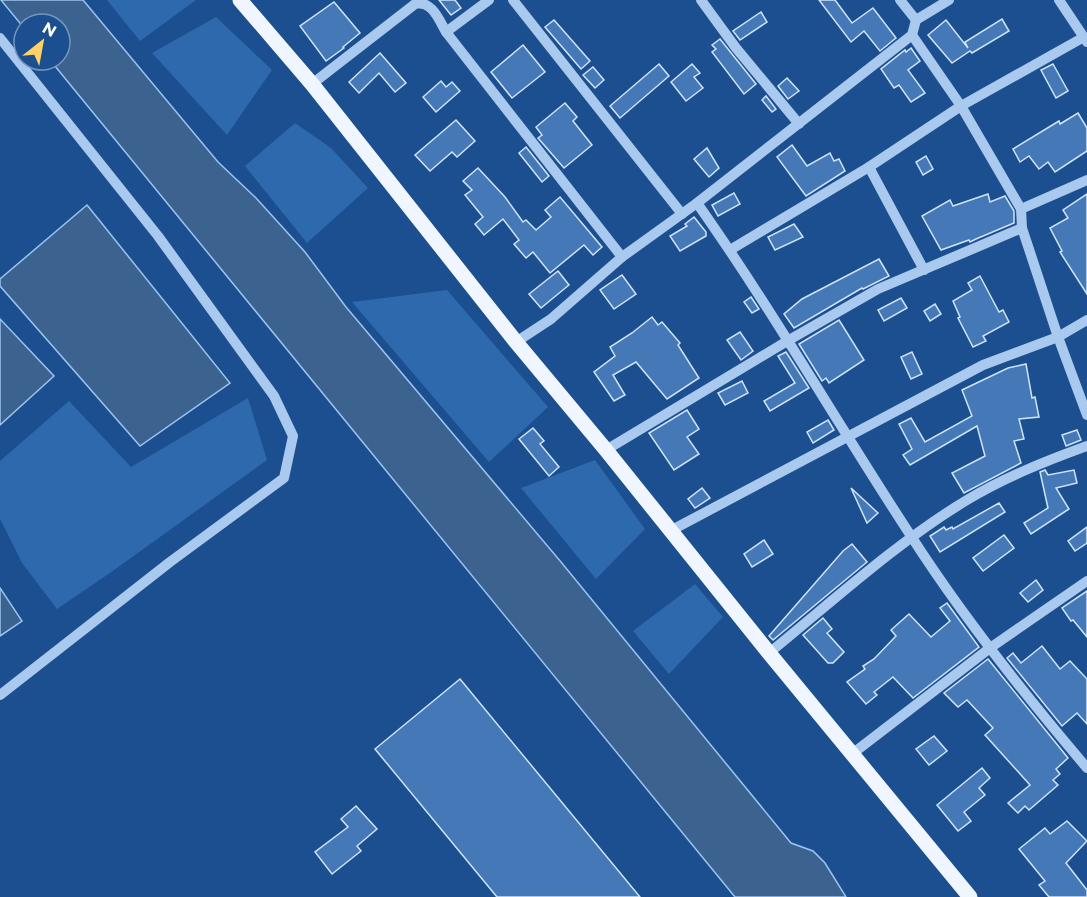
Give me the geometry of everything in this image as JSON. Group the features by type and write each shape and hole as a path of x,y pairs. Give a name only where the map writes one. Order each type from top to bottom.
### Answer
{"main road":[{"path":"240,0 312,84 516,342 970,897"}],"street":[{"path":"446,32 489,0"},
{"path":"513,0 682,214"},
{"path":"701,0 736,48 799,124"},
{"path":"900,0 916,21"},
{"path":"516,342 551,319 622,257 697,203 912,35 916,21 949,0"},
{"path":"730,250 869,167 961,106 1086,39 1059,0"},
{"path":"312,84 415,4 423,2 431,7 446,32 622,257"},
{"path":"912,35 961,106 1021,209 1022,228 1087,415"},
{"path":"0,38 158,236 274,396 293,436 284,478 170,562 0,695"},
{"path":"869,167 924,270"},
{"path":"1021,209 1087,180"},
{"path":"697,203 789,340 912,537 990,648 1087,768"},
{"path":"606,450 878,289 1022,228"},
{"path":"670,531 982,365 1058,337 1087,320"},
{"path":"769,653 912,537 967,500 1019,472 1087,446"},
{"path":"852,754 990,648 1087,581"}],"shaded area":[{"path":"1,0 83,0 218,162 256,198 305,252 346,307 561,562 791,843 813,851 825,863 846,897 735,897 60,72 72,72 72,12 12,13"},
{"path":"107,0 196,0 140,41"},
{"path":"216,17 272,70 227,135 152,53"},
{"path":"295,123 331,148 368,188 307,243 245,166"},
{"path":"87,205 230,383 140,446 0,286 0,279"},
{"path":"447,290 548,407 489,462 352,302"},
{"path":"0,319 54,376 0,425"},
{"path":"248,398 267,460 57,609 22,563 0,519 0,461 69,401 131,467"},
{"path":"595,460 645,529 596,579 521,488"},
{"path":"695,584 723,617 669,674 633,631"},
{"path":"0,588 22,621 0,636"}],"building":[{"path":"439,0 455,0 461,8 451,15"},
{"path":"819,0 835,0 852,23 873,8 896,38 880,51 864,31 851,42"},
{"path":"334,2 360,33 326,61 300,26"},
{"path":"761,12 767,22 740,40 733,31"},
{"path":"1002,19 1009,31 952,63 928,35 946,20 968,48 965,42"},
{"path":"554,20 590,61 581,69 545,27"},
{"path":"720,39 756,84 744,94 712,52 716,49 712,45"},
{"path":"523,45 545,72 512,98 491,72"},
{"path":"911,48 920,61 908,70 925,93 911,102 899,85 894,88 881,69 905,50 906,52"},
{"path":"380,53 406,83 395,92 379,73 359,93 349,82"},
{"path":"659,64 669,76 620,118 610,106"},
{"path":"692,64 700,73 694,77 703,88 686,101 671,82"},
{"path":"1053,64 1068,91 1056,98 1041,70"},
{"path":"593,67 604,80 595,88 583,75"},
{"path":"787,78 799,91 788,99 778,86"},
{"path":"441,81 446,87 452,82 460,91 436,112 423,97"},
{"path":"766,96 776,109 772,112 762,100"},
{"path":"565,103 577,117 573,121 592,145 564,168 538,138 542,135 536,127"},
{"path":"1078,113 1087,128 1087,151 1055,172 1048,162 1039,169 1029,156 1020,162 1013,149 1059,121 1060,124"},
{"path":"456,120 475,141 457,157 452,152 430,171 415,155"},
{"path":"792,145 807,166 830,153 834,161 839,159 845,171 806,196 777,157"},
{"path":"526,147 549,176 542,182 519,153"},
{"path":"707,148 719,168 709,177 694,159"},
{"path":"926,156 933,169 923,175 916,162"},
{"path":"478,168 505,197 523,222 526,220 536,230 551,217 545,210 560,197 602,247 593,255 584,245 550,273 533,252 526,258 514,244 519,240 503,219 484,235 475,224 483,217 465,195 472,190 463,181"},
{"path":"734,193 740,204 718,216 712,205"},
{"path":"988,194 990,202 1005,196 1014,211 1014,223 970,242 969,240 941,250 922,216 950,200 953,206"},
{"path":"1087,194 1087,294 1060,252 1062,251 1050,228 1068,218 1063,210"},
{"path":"694,217 706,232 706,236 680,251 670,236 687,226 685,224"},
{"path":"794,224 803,237 775,250 768,237"},
{"path":"879,259 889,276 862,288 794,328 784,314 802,299"},
{"path":"558,271 569,285 541,308 529,294"},
{"path":"622,275 636,294 614,309 600,290"},
{"path":"980,276 999,312 1003,310 1009,322 983,336 986,341 973,347 958,318 960,317 953,301 972,290 968,283"},
{"path":"751,297 759,309 752,313 744,302"},
{"path":"901,298 907,308 884,321 878,310"},
{"path":"935,304 941,314 930,321 924,311"},
{"path":"652,317 658,325 662,322 680,343 678,345 699,378 667,399 636,362 613,375 625,395 614,401 594,372 615,356 610,347"},
{"path":"839,320 864,360 829,383 826,378 822,381 799,344"},
{"path":"740,332 753,351 741,360 727,340"},
{"path":"786,352 809,388 770,411 764,401 795,383 778,356"},
{"path":"912,352 922,374 911,379 901,357"},
{"path":"1026,364 1032,398 1035,397 1039,417 1019,419 1024,439 1014,441 1021,463 964,493 952,473 985,456 977,426 910,465 903,455 912,449 899,424 911,418 925,442 972,416 962,390 1008,368"},
{"path":"742,381 748,393 725,405 718,393"},
{"path":"687,410 699,429 687,437 699,454 674,470 649,433"},
{"path":"828,420 834,430 813,443 807,432"},
{"path":"533,428 544,441 540,444 559,467 549,476 519,439"},
{"path":"1077,430 1081,440 1066,446 1062,435"},
{"path":"1045,470 1048,475 1074,470 1077,483 1056,488 1069,509 1031,534 1024,523 1048,508 1040,472"},
{"path":"702,488 710,498 695,508 688,499"},
{"path":"851,488 878,513 867,523"},
{"path":"999,503 1005,512 940,552 930,536 944,527 946,530 952,527 953,529"},
{"path":"1087,527 1087,543 1075,551 1068,541"},
{"path":"1004,535 1014,548 983,571 973,558"},
{"path":"764,540 773,554 752,567 744,554"},
{"path":"852,544 867,562 773,640 769,636 843,551"},
{"path":"1036,580 1043,590 1028,602 1020,593"},
{"path":"1087,591 1087,637 1062,608"},
{"path":"947,603 979,647 913,698 893,677 874,692 877,695 866,704 847,682 865,669 863,666 874,659 896,636 891,630 909,614 931,637 950,621 940,608"},
{"path":"823,618 832,629 827,633 844,652 833,663 828,663 803,635"},
{"path":"1042,646 1060,669 1070,661 1087,679 1087,724 1077,713 1062,726 1007,658 1013,653 1021,663"},
{"path":"988,659 1068,758 1056,769 1060,774 1053,780 1058,785 1029,810 1025,806 1018,813 1008,803 1030,785 985,735 993,728 967,700 958,707 944,693"},
{"path":"460,679 640,897 497,897 375,749"},
{"path":"934,736 947,751 929,765 916,749"},
{"path":"982,768 990,778 979,788 985,795 964,812 971,821 958,831 937,805"},
{"path":"356,806 377,829 357,846 361,851 332,874 315,852 348,827 341,819"},
{"path":"1067,821 1087,841 1066,863 1087,890 1087,897 1049,897 1039,885 1045,881 1019,849 1045,828 1050,834"}]}
